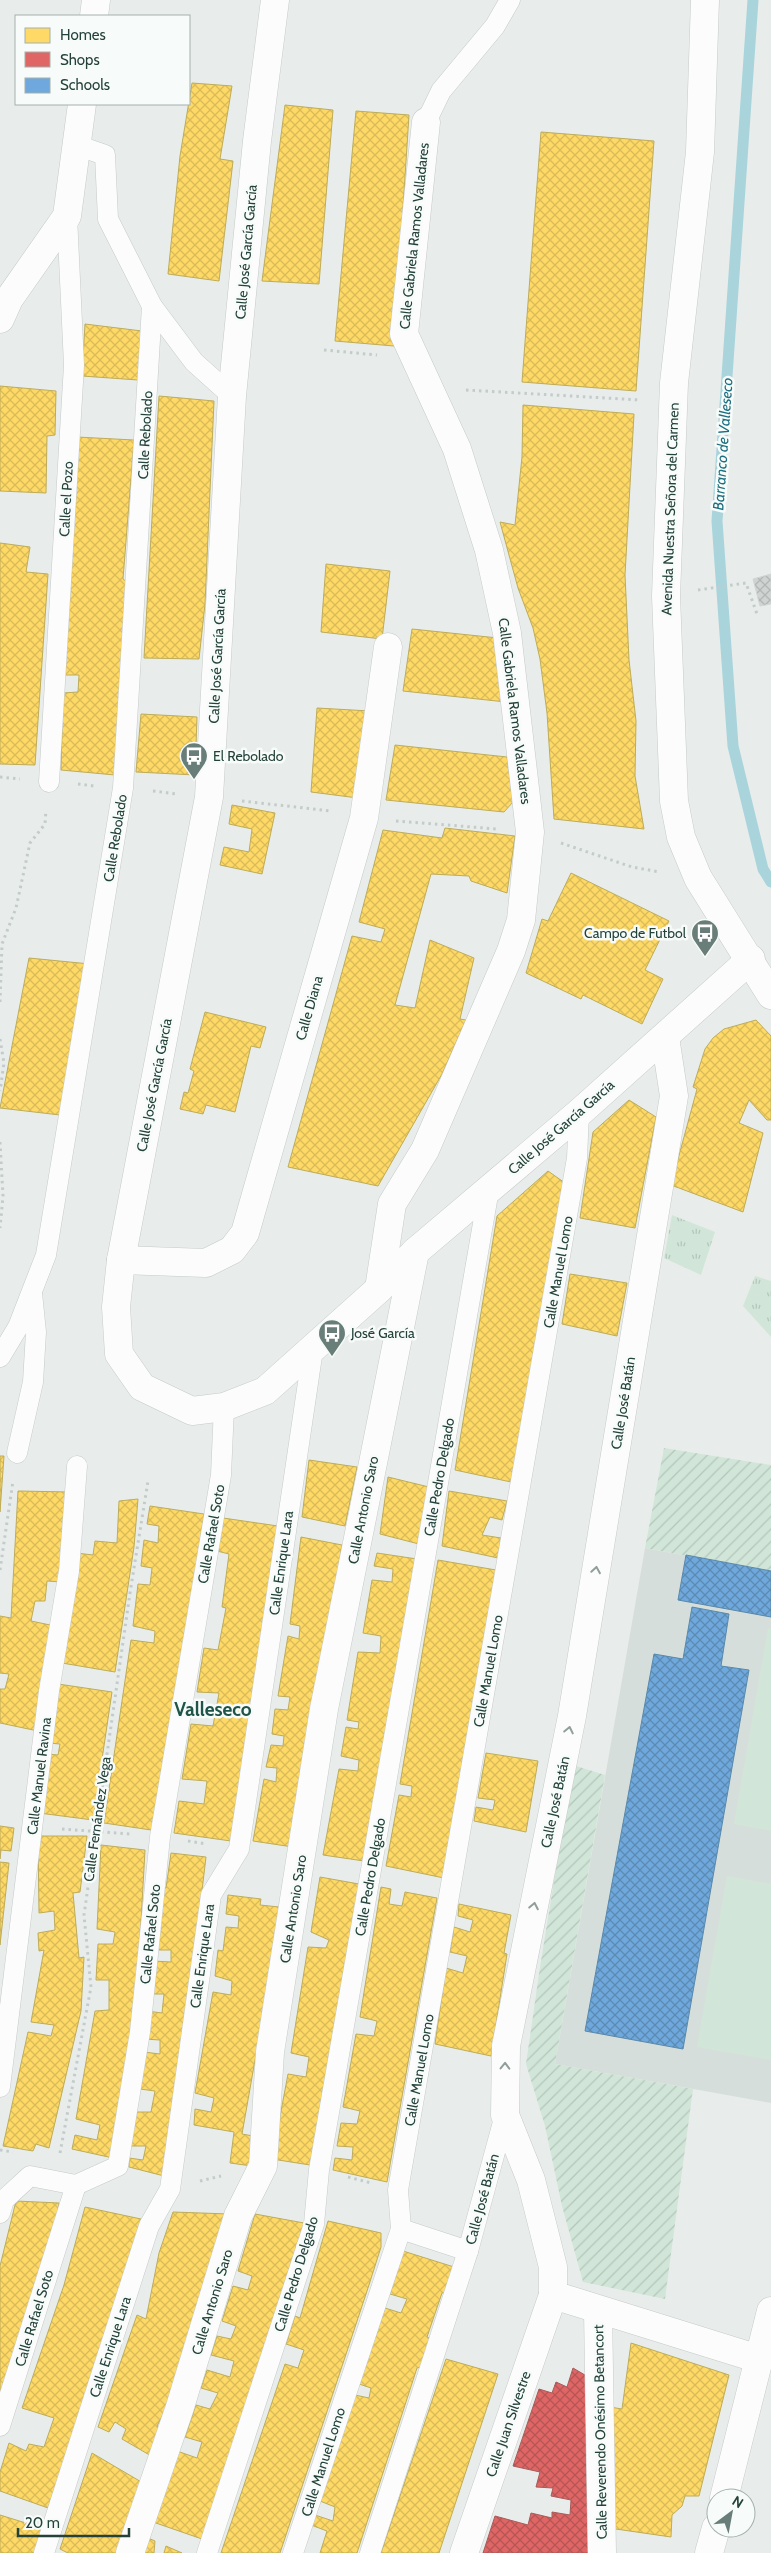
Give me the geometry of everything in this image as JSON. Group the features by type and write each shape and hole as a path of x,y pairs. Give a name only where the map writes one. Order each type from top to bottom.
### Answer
{"street":[{"path":"94,15 96,0"},
{"name":"Calle José García García","path":"275,0 256,141 232,396 209,798 121,1260 116,1307 119,1354 142,1387 192,1411 224,1408 265,1391 378,1289 415,1252 579,1113 751,960"},
{"name":"Avenida Nuestra Señora del Carmen","path":"700,6 700,152 673,402 666,596 674,801 681,837 698,878 751,960 771,995"},
{"path":"0,319 9,299 67,216 82,105"},
{"name":"Calle Gabriela Ramos Valladares","path":"378,1289 392,1204 425,1150 512,952 521,920 530,832 508,633 489,550 457,449 404,334 426,122"},
{"name":"Calle Diana","path":"121,1260 206,1263 232,1250 245,1232 364,818 388,648"},
{"name":"Calle José Batán","path":"504,2115 506,2046 572,1716 674,1096 665,1037"},
{"name":"Calle Antonio Saro","path":"130,2553 180,2407 238,2216 263,2166 270,2052 324,1709 415,1252"},
{"name":"Calle Juan Silvestre","path":"464,2553 553,2295 553,2267 531,2180 504,2115"},
{"path":"553,2295 759,2359"},
{"name":"Calle Reverendo Onésimo Betancort","path":"598,2310 602,2553"},
{"path":"727,2488 771,2311"},
{"path":"709,2553 713,2538"}],"lane":[{"path":"426,122 441,91 496,26 510,0"},
{"path":"76,145 105,155 108,219 152,306 194,362 232,396"},
{"name":"Calle el Pozo","path":"49,782 74,365 67,216"},
{"name":"Calle Rebolado","path":"0,1357 18,1327 46,1255 123,788 152,306"},
{"name":"Calle Manuel Lomo","path":"293,2553 401,2230 398,2190 578,1158 579,1113"},
{"name":"Calle Pedro Delgado","path":"207,2553 314,2224 319,2170 489,1189"},
{"path":"17,1453 33,1382 36,1332 32,1289"},
{"name":"Calle Enrique Lara","path":"44,2553 149,2226 170,2189 210,1895 239,1849 313,1349"},
{"name":"Calle Rafael Soto","path":"0,2426 76,2185 118,2166 140,2032 160,1837 221,1476 224,1408"},
{"name":"Calle Manuel Ravina","path":"0,2087 49,1691 70,1571 77,1466"},
{"name":"Calle José Batán","path":"370,2553 468,2251 504,2115"},
{"path":"0,2213 4,2200 30,2176 76,2185"},
{"path":"401,2230 468,2251"}],"path":[{"path":"324,350 415,359"},
{"path":"428,388 673,402"},
{"path":"697,591 746,582 757,614"},
{"path":"0,1002 2,944 16,908 30,843 44,824 49,782"},
{"path":"209,798 336,811 364,818 530,832 632,867 698,878"},
{"path":"0,1039 4,1063 0,1090"},
{"path":"0,1142 3,1196 0,1228"},
{"path":"0,1570 17,1453"},
{"name":"Calle Fernández Vega","path":"59,2157 91,1987 84,1915 148,1481"}],"shaded area":[{"path":"645,1548 771,1571 771,2103 555,2064"}],"green space":[{"path":"672,1215 715,1232 701,1275 664,1258"},
{"path":"755,1276 771,1281 771,1337 743,1306"},
{"path":"664,1448 771,1465 771,1571 645,1548"},
{"path":"768,1628 771,1629 771,1831 734,1824"},
{"path":"573,1765 605,1775 555,2064 693,2089 665,2299 583,2282 562,2206 545,2126 526,2064"},
{"path":"727,1876 771,1884 771,2060 697,2047"}],"building: Homes":[{"path":"192,83 232,86 220,159 233,161 219,281 168,274 180,156 188,105 190,105"},
{"path":"285,105 333,110 319,284 262,281"},
{"path":"356,111 409,115 394,346 335,341"},
{"path":"541,132 654,141 636,391 522,382"},
{"path":"85,324 142,331 138,380 82,376"},
{"path":"0,386 56,391 55,435 47,436 46,493 0,491"},
{"path":"159,396 214,401 205,604 199,659 144,658"},
{"path":"523,405 634,414 625,575 629,660 636,721 635,776 644,829 554,819 547,713 540,659 533,628 518,588 500,522 515,525 522,457"},
{"path":"77,437 134,440 123,579 127,582 115,775 61,770 63,693 78,692 79,675 63,675"},
{"path":"0,543 30,547 26,572 48,574 35,765 0,764"},
{"path":"326,564 390,571 382,639 321,632"},
{"path":"412,629 498,638 506,702 403,691"},
{"path":"317,708 370,711 358,798 311,792"},
{"path":"141,714 197,717 195,775 136,772"},
{"path":"395,745 507,757 513,802 504,812 386,800"},
{"path":"232,805 275,813 262,874 220,865 224,847 249,852 252,829 229,824"},
{"path":"445,828 515,836 507,893 471,881 469,876 431,874 395,1005 415,1008 430,940 474,958 460,1019 466,1020 442,1074 378,1186 288,1167 352,936 381,942 385,929 359,922 383,830 442,838"},
{"path":"571,873 669,921 645,970 663,979 642,1024 583,995 581,999 526,973 542,919 548,921"},
{"path":"29,958 90,964 60,1115 0,1108"},
{"path":"205,1012 266,1027 260,1048 251,1046 235,1112 206,1105 203,1114 180,1109 184,1092 188,1093 194,1071 190,1069"},
{"path":"756,1020 771,1036 771,1120 767,1120 749,1100 739,1123 763,1133 743,1212 671,1185 697,1089 693,1087 705,1049 713,1038 724,1029"},
{"path":"629,1100 656,1117 635,1228 580,1218 593,1132"},
{"path":"548,1171 565,1183 511,1482 455,1470 497,1216"},
{"path":"570,1274 627,1283 617,1336 562,1324"},
{"path":"0,1456 4,1456 0,1512"},
{"path":"309,1460 357,1467 345,1526 302,1517"},
{"path":"388,1477 429,1487 419,1544 380,1534"},
{"path":"18,1491 70,1492 62,1582 47,1581 45,1601 35,1601 31,1621 55,1626 38,1731 0,1723 0,1689 5,1689 9,1674 0,1673 0,1616 11,1618"},
{"path":"449,1491 507,1501 502,1520 490,1517 482,1535 501,1538 498,1558 442,1546"},
{"path":"138,1499 134,1547 115,1672 62,1663 76,1553 93,1555 95,1541 117,1543 119,1501"},
{"path":"150,1506 204,1514 158,1831 104,1823 131,1640 154,1643 155,1631 133,1626 138,1584 150,1585 152,1568 141,1566 144,1540 158,1543 159,1526 147,1524"},
{"path":"223,1518 278,1526 231,1841 174,1833 179,1801 204,1804 207,1781 182,1779 191,1724 213,1726 219,1693 197,1692 204,1648 218,1650 226,1608 222,1607 229,1554 217,1551"},
{"path":"301,1537 342,1545 293,1847 253,1841 264,1779 276,1782 277,1768 266,1767 271,1745 283,1746 284,1736 272,1734 275,1709 288,1710 290,1697 278,1696 288,1636 299,1639 300,1626 290,1624"},
{"path":"377,1553 417,1559 364,1861 323,1855 339,1769 358,1771 359,1760 341,1756 346,1727 358,1729 359,1722 347,1720 358,1652 380,1653 381,1636 363,1633 372,1580 392,1582 393,1569 374,1566"},
{"path":"438,1560 496,1570 444,1878 386,1866 399,1795 411,1797 412,1786 400,1784"},
{"path":"58,1684 112,1692 93,1820 39,1813 47,1754 58,1755 60,1744 48,1743"},
{"path":"486,1753 538,1761 526,1832 474,1821 476,1807 493,1810 495,1800 478,1798"},
{"path":"0,1826 14,1828 11,1851 1,1850 0,1859"},
{"path":"38,1836 87,1836 80,1892 73,1893 79,1958 84,1957 81,2011 49,2148 36,2144 33,2151 3,2146 28,2032 51,2036 54,2025 31,2022 44,1950 39,1951 38,1933 55,1930 54,1911 39,1913"},
{"path":"101,1845 145,1850 135,2029 113,2158 72,2149 75,2135 97,2140 100,2125 76,2119 95,2011 109,2010 109,1980 96,1980 98,1944 113,1944 115,1932 97,1929"},
{"path":"171,1853 206,1857 168,2177 129,2167 129,2158 143,2160 146,2146 131,2146 135,2112 151,2112 155,2091 140,2089 144,2052 160,2054 160,2040 144,2039 147,2011 162,2013 164,1994 150,1994 153,1961 171,1962 171,1950 155,1950 160,1887 166,1888"},
{"path":"0,1862 9,1863 0,1945"},
{"path":"320,1877 359,1884 310,2165 272,2159 288,2074 306,2077 309,2057 291,2053 308,1947 326,1948 329,1940 311,1932"},
{"path":"381,1887 391,1889 389,1904 402,1906 405,1892 437,1898 387,2182 333,2170 335,2158 352,2160 353,2147 337,2146 341,2123 357,2124 360,2111 343,2107 356,2034 374,2036 377,2021 360,2017"},
{"path":"228,1895 261,1899 260,1905 279,1907 273,1958 242,2134 253,2136 252,2166 230,2163 234,2132 194,2125 195,2109 211,2112 214,2098 195,2093 213,1992 231,1995 232,1981 215,1976 218,1950 223,1951 226,1927 238,1928 239,1916 226,1914"},
{"path":"459,1904 511,1915 504,1953 507,1954 491,2056 435,2044 446,1968 463,1973 467,1956 450,1952 454,1927 470,1932 473,1920 458,1916"},
{"path":"16,2201 59,2203 55,2228 0,2402 0,2266"},
{"path":"85,2207 141,2219 127,2271 48,2508 0,2491 0,2472 9,2443 26,2451 29,2444 44,2447 54,2418 22,2408 64,2285"},
{"path":"173,2212 229,2214 179,2383 157,2426 165,2431 153,2457 122,2439 126,2429 115,2422 109,2432 98,2427 137,2315 146,2319 159,2253"},
{"path":"255,2214 304,2223 202,2539 153,2522 177,2451 197,2458 202,2442 185,2437 196,2405 210,2409 218,2393 201,2388 207,2370 230,2377 234,2361 211,2355 217,2336 231,2339 236,2326 222,2321 233,2286 248,2290 252,2276 238,2271"},
{"path":"328,2221 381,2233 381,2247 368,2288 280,2553 221,2553 285,2364 298,2368 304,2350 286,2344 295,2316 300,2318"},
{"path":"403,2251 454,2267 447,2293 442,2293 427,2337 431,2339 421,2367 417,2368 357,2553 320,2553 327,2531 311,2525 315,2515 333,2521 335,2507 320,2501 355,2395 369,2398 371,2388 359,2384 385,2308 401,2313 407,2299 390,2294"},
{"path":"631,2343 729,2375 699,2496 685,2496 682,2506 672,2515 671,2537 609,2528 610,2407 622,2409"},
{"path":"446,2359 498,2374 439,2553 381,2553"},
{"path":"92,2453 143,2483 121,2553 68,2553 60,2549"},
{"path":"0,2515 42,2528 34,2553 0,2553"},
{"path":"148,2538 155,2541 154,2553 144,2553"},
{"path":"166,2546 182,2553 164,2553"}],"building: Shops":[{"path":"573,2368 590,2378 589,2553 483,2553 495,2516 528,2525 531,2513 552,2518 552,2512 570,2515 571,2500 551,2496 553,2488 536,2487 540,2472 513,2466 539,2389 552,2393 556,2382 567,2387"}],"building: Schools":[{"path":"686,1555 771,1571 771,1617 678,1600"},
{"path":"692,1607 729,1614 721,1666 749,1670 683,2049 585,2031 654,1654 683,1659"}],"building: Other":[{"path":"771,574 771,604 760,606 753,579"}],"waterway":[{"name":"Barranco de Valleseco","path":"753,0 717,521 733,746 763,869 771,882"}],"place":[{"name":"El Rebolado","path":"194,780"},
{"name":"Campo de Futbol","path":"705,957"},
{"name":"José García","path":"332,1357"}],"district":[{"name":"Valleseco","path":"213,1709"}]}
